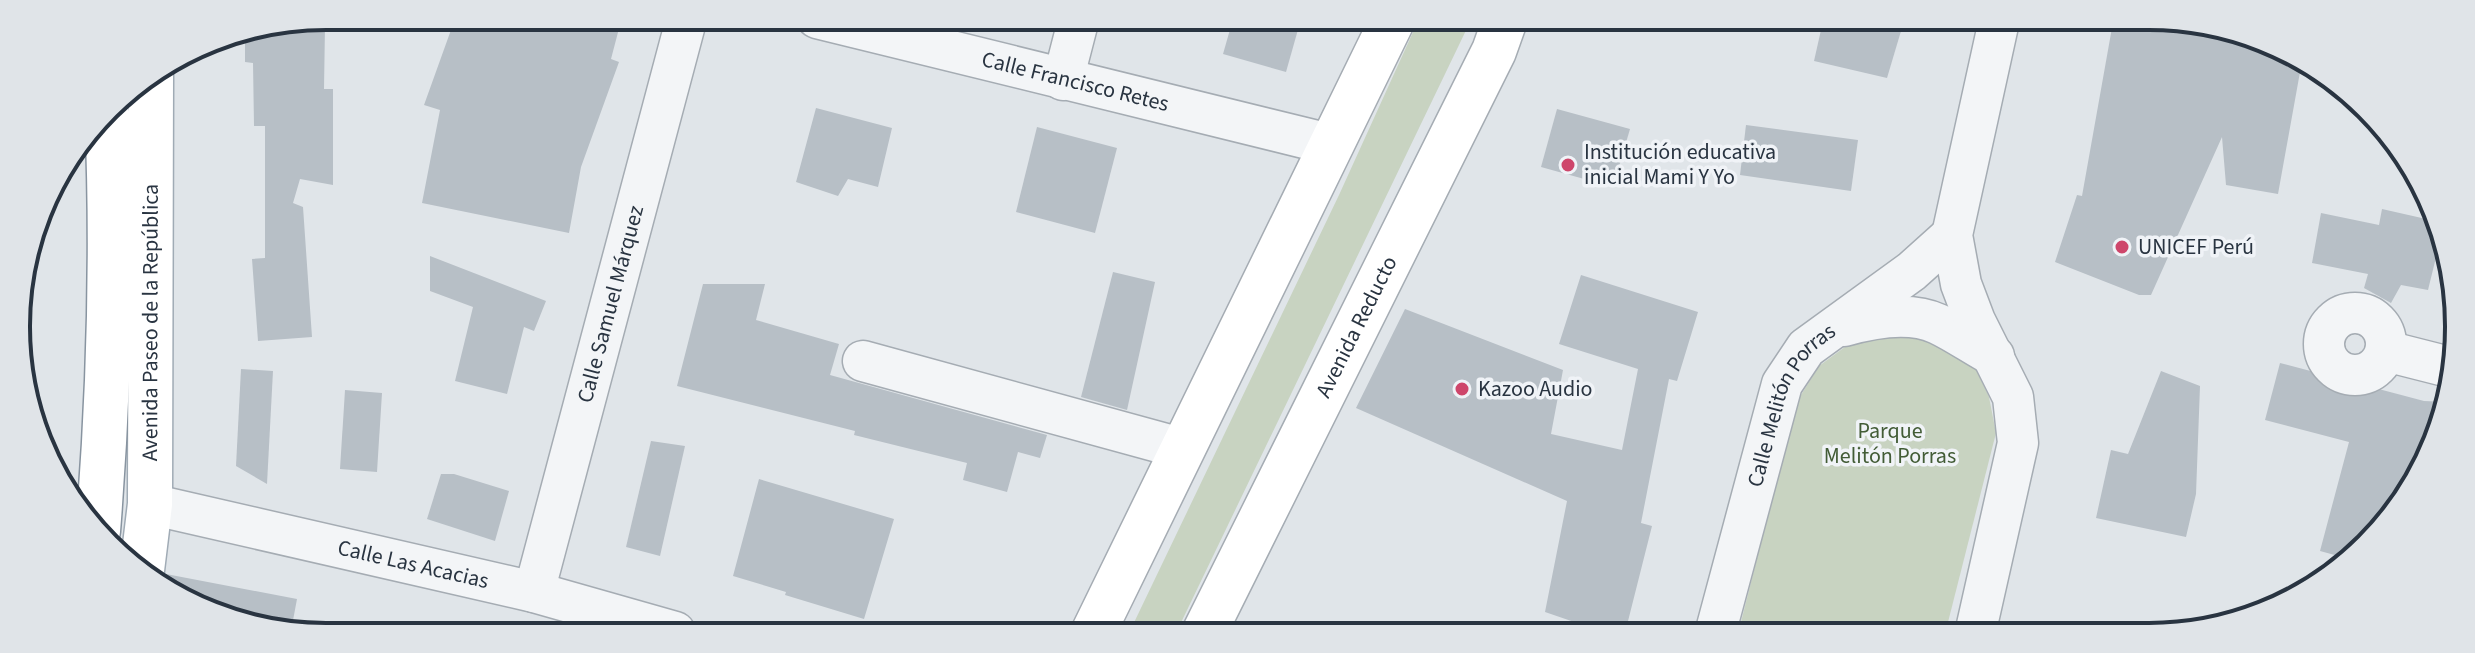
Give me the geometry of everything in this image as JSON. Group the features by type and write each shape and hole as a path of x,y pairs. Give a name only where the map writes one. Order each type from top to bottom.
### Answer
{"main road":[{"path":"1098,623 1388,30"},
{"name":"Avenida Reducto","path":"1218,623 1504,30"},
{"name":"Avenida Paseo de la República","path":"143,560 150,504 151,88"},
{"path":"99,516 109,284 107,128"}],"street":[{"name":"Calle Samuel Márquez","path":"534,592 684,30"},
{"name":"Calle Francisco Retes","path":"865,30 1333,145"},
{"path":"1063,80 1076,30"},
{"path":"1977,623 2018,443 2013,397 1975,321 1961,284 1952,235 1997,30"},
{"name":"Calle Melitón Porras","path":"1718,623 1782,384 1806,348 1885,292 1952,235"},
{"path":"1829,330 1875,318 1923,320 1936,323 1994,356"},
{"path":"2386,351 2442,365"},
{"path":"863,361 1184,449"},
{"name":"Calle Las Acacias","path":"150,504 534,592 643,623"}],"green space":[{"path":"1414,30 1466,30 1181,623 1134,623 1339,195"},
{"name":"Parque Melitón Porras","path":"1909,331 1974,365 1989,397 1996,433 1948,623 1741,623 1796,403 1819,366 1849,344"}],"building":[{"path":"325,30 324,89 333,89 333,185 300,179 293,203 303,207 312,337 258,341 252,259 265,258 265,126 254,126 253,63 245,62 245,42"},
{"path":"451,30 619,30 611,59 619,62 581,167 569,233 422,203 440,110 424,105"},
{"path":"1230,30 1298,30 1286,72 1223,54"},
{"path":"1821,30 1901,30 1887,78 1814,61"},
{"path":"2112,30 2168,31 2225,40 2262,53 2300,72 2278,194 2226,185 2222,137 2151,295 2139,295 2055,262 2077,195 2082,196"},
{"path":"816,108 892,128 878,187 848,179 838,196 796,182"},
{"path":"1557,109 1630,129 1613,187 1541,167"},
{"path":"1746,125 1858,140 1851,191 1740,175"},
{"path":"1037,127 1117,148 1095,233 1016,212"},
{"path":"2382,209 2424,219 2436,256 2428,290 2401,285 2391,303 2364,288 2368,274 2312,263 2321,213 2379,225"},
{"path":"430,256 546,301 534,331 524,327 507,394 455,381 473,307 430,291"},
{"path":"1113,272 1155,282 1127,410 1081,397"},
{"path":"1581,275 1698,312 1677,381 1669,379 1641,523 1652,526 1628,623 1577,623 1545,612 1567,501 1356,408 1405,309 1563,370 1551,434 1622,450 1638,369 1559,344"},
{"path":"703,284 765,284 756,320 839,344 830,375 1047,435 1040,458 1018,452 1007,492 963,480 967,463 677,386"},
{"path":"2280,363 2435,401 2414,458 2395,491 2371,522 2336,556 2320,551 2349,442 2265,420"},
{"path":"241,369 273,371 267,484 236,466"},
{"path":"2161,371 2200,386 2196,494 2186,537 2096,518 2111,450 2128,454"},
{"path":"345,390 382,393 377,472 340,469"},
{"path":"651,441 685,446 660,556 626,547"},
{"path":"441,474 454,474 509,491 495,541 427,519"},
{"path":"759,479 894,519 864,619 733,576"},
{"path":"166,575 297,599 293,621 231,607"}],"place":[{"name":"Institución educativa inicial Mami Y Yo","path":"1568,165"},
{"name":"UNICEF Perú","path":"2122,247"},
{"name":"Kazoo Audio","path":"1462,389"}]}
